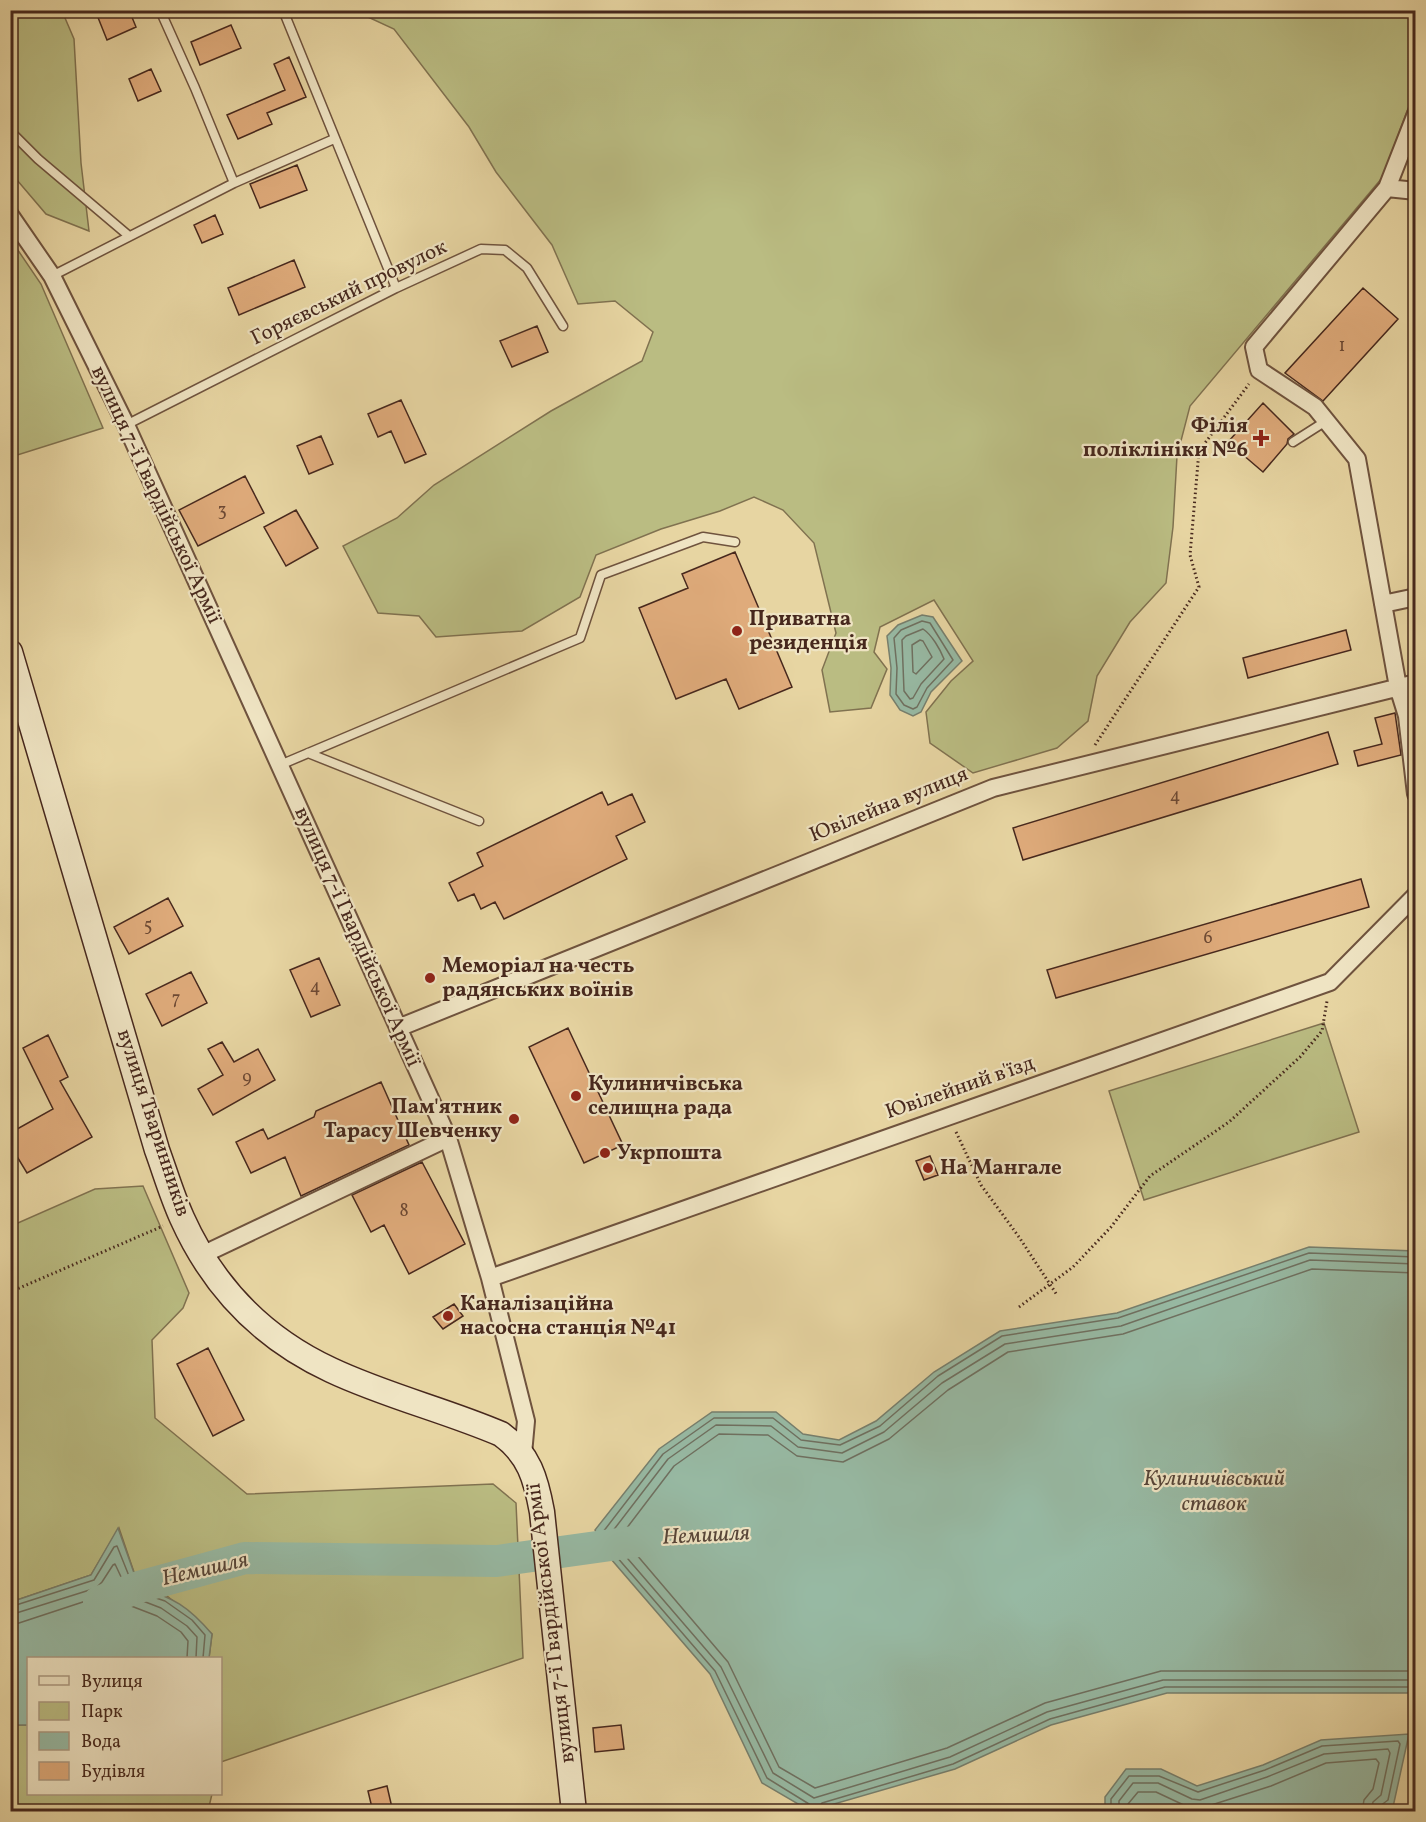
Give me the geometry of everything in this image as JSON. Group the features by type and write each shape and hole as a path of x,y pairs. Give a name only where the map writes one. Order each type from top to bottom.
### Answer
{"main road":[{"name":"вулиця Тваринників","path":"10,652 157,1150 182,1218 202,1255 235,1302 253,1320 301,1354 330,1370 362,1383 501,1434 514,1443 523,1454"},
{"name":"вулиця 7-ї Гвардійської Армії","path":"523,1454 533,1471 542,1512 574,1812"}],"street":[{"path":"1416,114 1387,188 1254,347 1259,370 1315,407 1357,459 1398,687 1407,716 1416,794"},
{"path":"1387,188 1416,191"},
{"name":"вулиця 7-ї Гвардійської Армії","path":"10,215 52,276 126,424 448,1138 490,1278 526,1421 523,1454"},
{"path":"1383,604 1416,597"},
{"name":"Ювілейна вулиця","path":"398,1028 993,788 1416,683"},
{"name":"Ювілейний в'їзд","path":"490,1278 1330,982 1416,895"},
{"path":"202,1255 448,1138"}],"lane":[{"path":"160,10 234,183"},
{"path":"283,10 396,288"},
{"path":"10,131 38,159 129,236"},
{"path":"52,276 234,183 334,139"},
{"name":"Горяєвський провулок","path":"126,424 396,288 481,249 505,250 527,268 563,326"},
{"path":"1293,442 1326,421"},
{"path":"280,765 580,638 601,575 703,537 735,543"},
{"path":"308,753 479,821"}],"path":[{"path":"1081,766 1198,587 1191,555 1198,452 1259,370"},
{"path":"1019,1306 1073,1267 1111,1227 1150,1176 1229,1122 1300,1057 1322,1032 1330,982"},
{"path":"949,1116 981,1185 1057,1295"},
{"path":"10,1292 182,1218"}],"green space":[{"path":"10,11 62,11 74,39 81,163 89,231 46,214 11,173"},
{"path":"355,11 1415,11 1415,90 1382,178 1190,406 1177,456 1173,527 1166,583 1130,622 1097,676 1088,721 1057,748 973,773 930,743 926,712 951,681 973,661 934,600 880,627 874,652 887,669 871,708 830,712 822,670 836,633 814,543 783,510 754,497 720,511 661,529 596,555 580,597 522,631 436,637 419,616 378,613 343,546 397,518 434,485 551,411 642,361 653,332 615,301 578,304 552,245 496,172 469,127 394,29"},
{"path":"11,240 41,284 103,428 11,457"},
{"path":"1324,1023 1359,1132 1144,1200 1109,1091"},
{"path":"143,1186 189,1293 183,1308 152,1340 155,1418 247,1494 493,1484 516,1503 523,1658 222,1762 222,1657 209,1657 212,1634 167,1596 139,1587 119,1528 91,1575 11,1602 11,1226 95,1189"},
{"path":"10,1725 27,1725 27,1795 212,1795 208,1811 11,1811"}],"water":[{"path":"922,615 933,617 962,661 931,692 921,712 913,716 900,710 890,695 891,668 887,636 898,625"},
{"name":"Кулиничівський ставок","path":"1309,1247 1415,1251 1415,1693 1167,1693 1051,1725 955,1769 810,1811 762,1783 710,1674 611,1559 595,1530 659,1449 712,1412 776,1412 803,1434 839,1440 876,1421 934,1372 1000,1331 1117,1313"},
{"path":"118,1528 139,1587 180,1604 203,1624 212,1634 209,1657 27,1657 27,1725 11,1725 11,1602 91,1575"},
{"path":"1409,1734 1393,1807 1371,1812 1105,1811 1105,1797 1126,1769 1161,1769 1197,1786 1263,1765 1321,1740"}],"building":[{"path":"95,10 129,10 136,27 107,40"},
{"path":"231,25 241,48 200,65 191,42"},
{"path":"289,57 306,97 267,113 272,124 238,139 227,115 285,90 274,64"},
{"path":"151,69 161,91 138,101 129,79"},
{"path":"297,165 307,190 260,208 250,184"},
{"path":"215,215 223,234 202,243 194,225"},
{"path":"294,260 305,287 239,315 228,288"},
{"path":"1363,288 1398,319 1323,401 1285,373"},
{"path":"537,326 548,352 512,367 500,341"},
{"path":"401,400 426,454 405,463 391,431 378,437 368,414"},
{"name":"Філія поліклініки №6","path":"1263,403 1294,434 1263,472 1228,442"},
{"path":"321,436 333,464 309,474 297,446"},
{"path":"245,476 264,513 198,546 179,510"},
{"path":"296,510 318,548 286,566 264,527"},
{"name":"Приватна резиденція","path":"735,552 792,687 739,709 726,679 676,699 639,608 688,588 682,574"},
{"path":"1346,630 1351,650 1248,678 1243,658"},
{"path":"1395,713 1401,755 1358,766 1354,751 1382,744 1375,718"},
{"path":"1328,732 1338,764 1023,860 1013,828"},
{"path":"602,792 608,805 632,794 645,822 616,836 627,859 504,919 495,902 481,909 474,894 458,901 449,883 483,866 477,853"},
{"path":"1361,879 1369,907 1056,998 1047,970"},
{"path":"168,898 183,926 129,954 114,927"},
{"path":"319,958 340,1005 311,1017 290,970"},
{"path":"191,972 207,1003 162,1026 146,994"},
{"name":"Кулиничівська селищна рада","path":"568,1028 623,1145 584,1163 529,1047"},
{"path":"48,1035 68,1077 60,1081 92,1137 27,1173 10,1145 10,1133 53,1109 23,1048"},
{"path":"222,1042 234,1062 258,1049 275,1080 213,1115 198,1089 223,1075 208,1049"},
{"path":"381,1082 409,1145 301,1196 285,1157 251,1173 236,1142 263,1129 268,1139 314,1117 316,1111"},
{"path":"930,1156 938,1175 924,1180 916,1161"},
{"path":"422,1162 465,1244 409,1274 384,1225 371,1232 352,1195"},
{"name":"Каналізаційна насосна станція №41","path":"454,1304 463,1316 443,1329 433,1317"},
{"path":"208,1348 244,1420 213,1436 177,1364"},
{"path":"621,1725 624,1749 595,1752 593,1728"},
{"path":"387,1786 393,1812 373,1812 368,1791"}],"waterway":[{"name":"Немишля","path":"99,1602 139,1587 245,1558 497,1561 647,1540"}],"place":[{"name":"Філія поліклініки №6","path":"1261,438"},
{"name":"Приватна резиденція","path":"737,631"},
{"name":"Меморіал на честь радянських воїнів","path":"430,978"},
{"name":"Кулиничівська селищна рада","path":"576,1096"},
{"name":"Пам'ятник Тарасу Шевченку","path":"514,1119"},
{"name":"Укрпошта","path":"605,1153"},
{"name":"На Мангале","path":"928,1168"},
{"name":"Каналізаційна насосна станція №41","path":"448,1316"}]}
